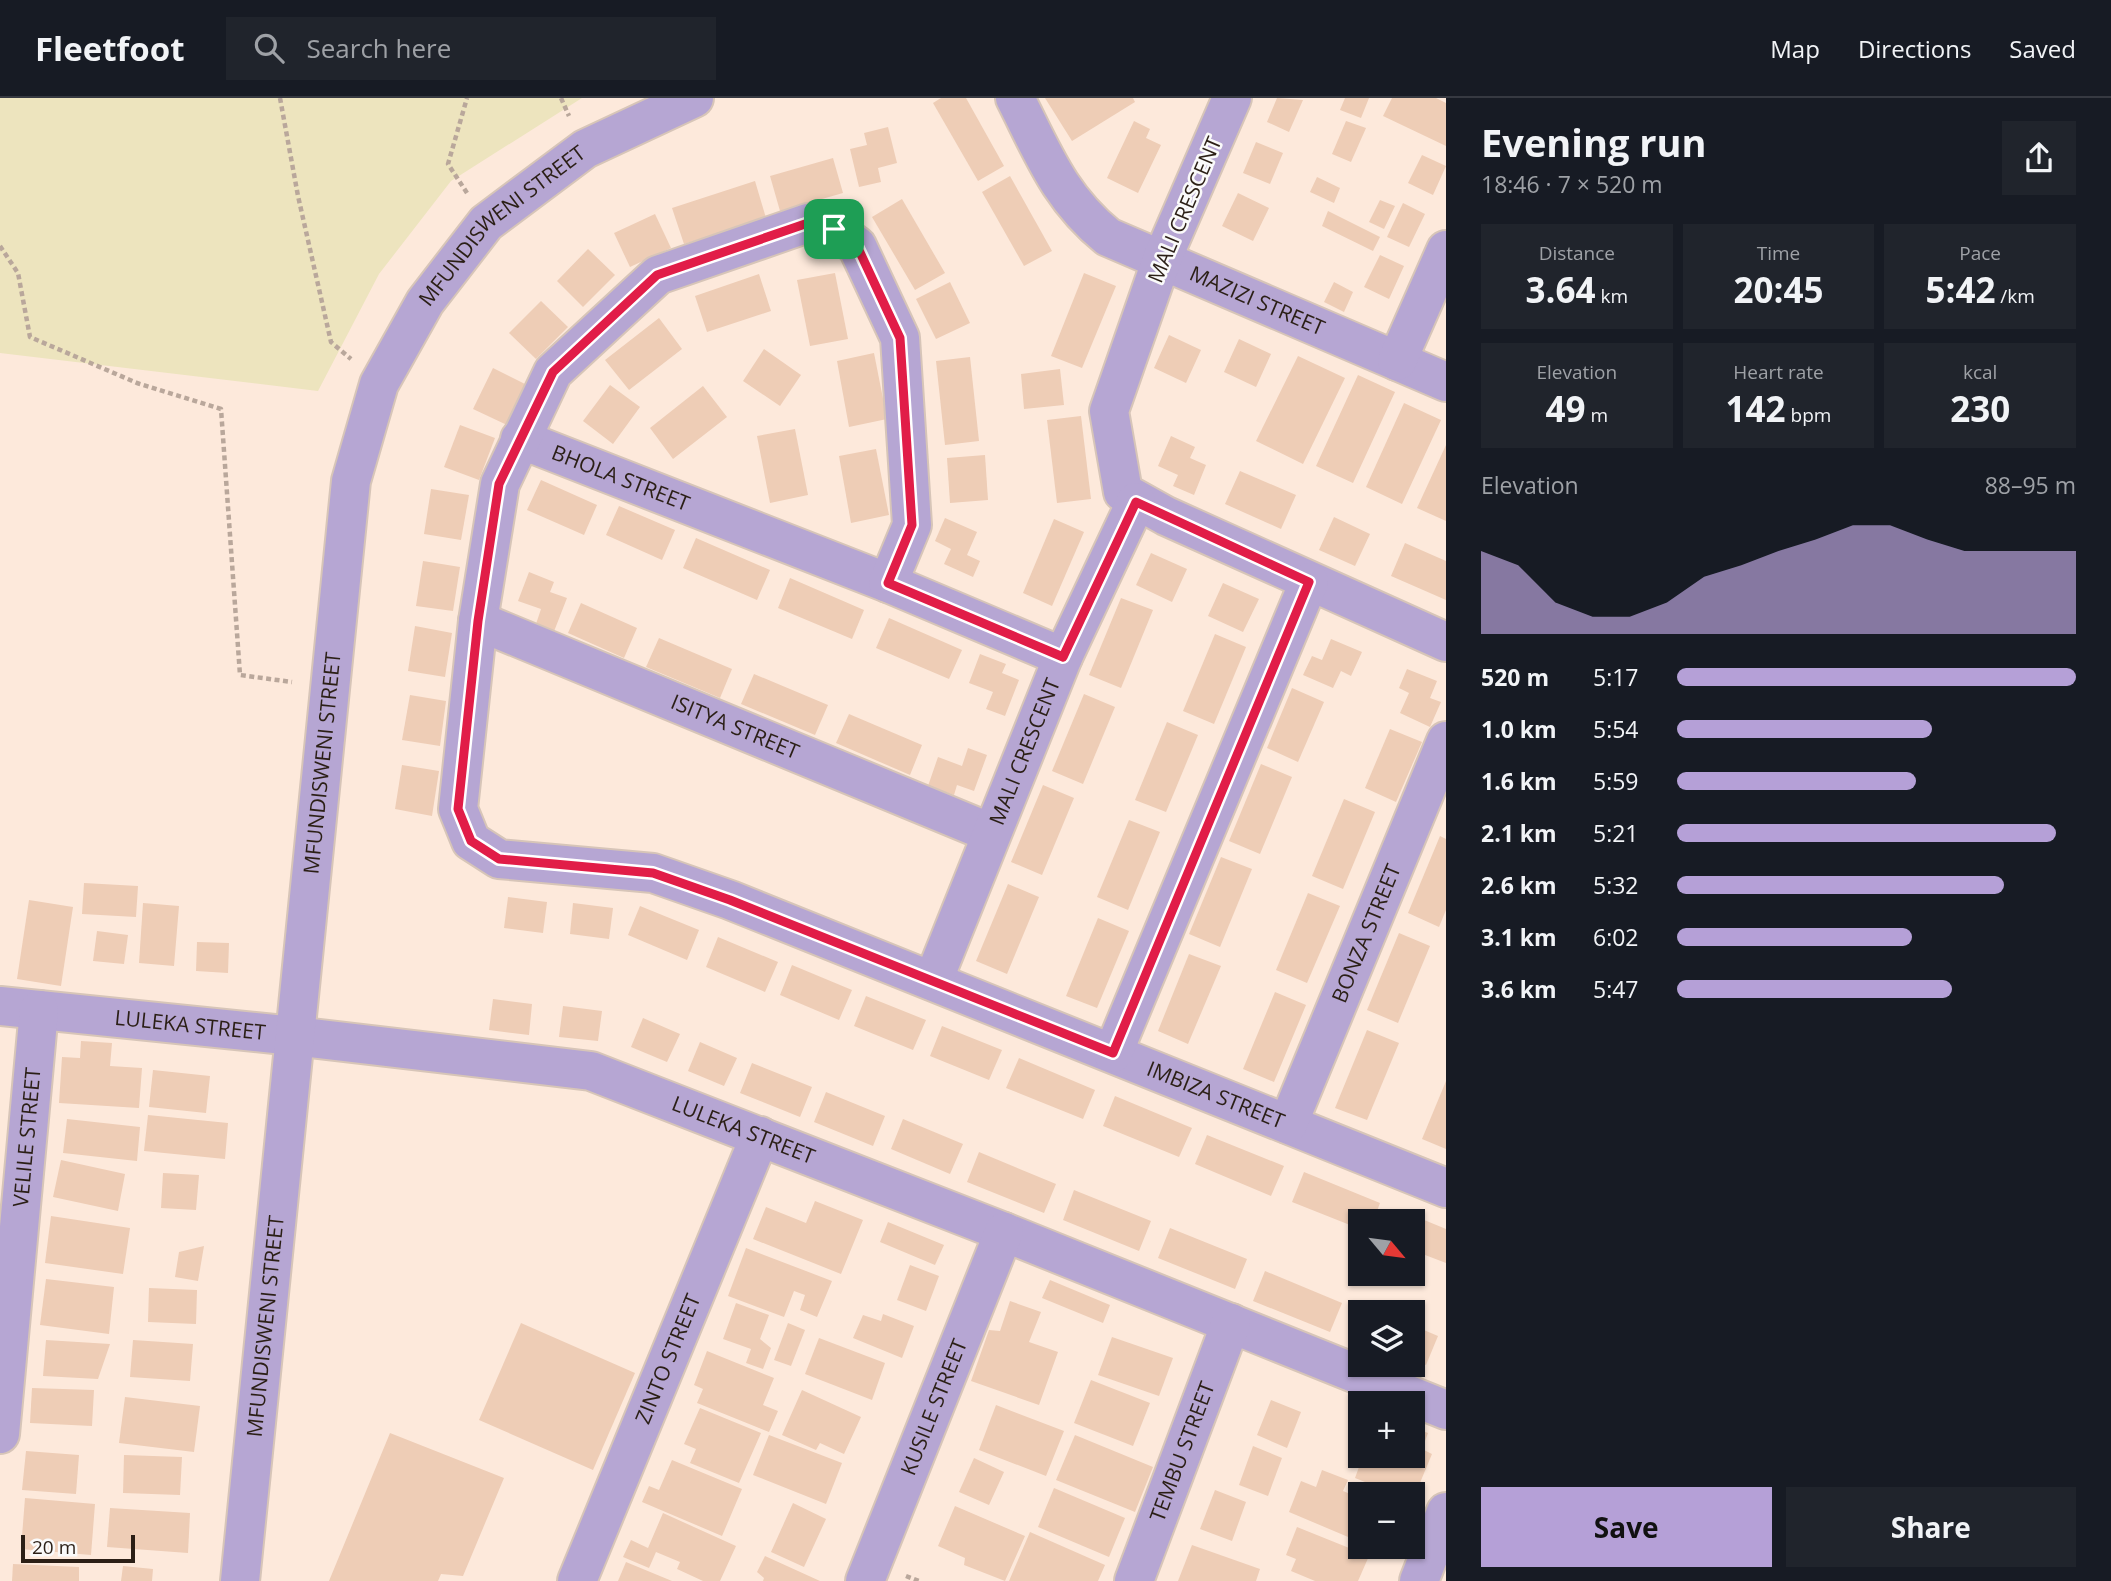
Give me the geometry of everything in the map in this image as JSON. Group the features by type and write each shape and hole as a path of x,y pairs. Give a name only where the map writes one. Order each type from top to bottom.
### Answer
{"street":[{"name":"MAZIZI STREET","path":"1015,98 1063,193 1084,217 1108,237 1446,382"},
{"name":"MALI CRESCENT","path":"933,981 1063,657 1136,502 1122,492 1109,411 1162,259 1232,98"},
{"name":"MFUNDISWENI STREET","path":"240,1581 351,481 379,384 425,302 486,223 585,149 690,99"},
{"path":"478,621 499,484 553,372 657,275 808,223 834,229 857,246 900,338 912,525 888,583"},
{"path":"1397,361 1446,250"},
{"name":"BHOLA STREET","path":"520,439 888,583 1063,657"},
{"path":"1136,502 1446,642"},
{"path":"1113,1053 1309,582"},
{"name":"ISITYA STREET","path":"478,621 991,833"},
{"name":"IMBIZA STREET","path":"478,621 458,809 471,841 499,859 653,873 730,900 1446,1188"},
{"name":"BONZA STREET","path":"1288,1124 1446,741"},
{"name":"LULEKA STREET","path":"0,1006 294,1036 591,1071 1004,1232 1446,1410"},
{"name":"VELILE STREET","path":"0,1434 39,1010"},
{"name":"ZINTO STREET","path":"578,1581 760,1136"},
{"name":"KUSILE STREET","path":"865,1581 1004,1232"},
{"name":"TEMBU STREET","path":"1134,1581 1231,1323"},
{"path":"1419,1581 1446,1512"}],"path":[{"path":"280,98 298,196 331,342 379,384"},
{"path":"467,98 448,164 486,223"},
{"path":"0,246 18,273 30,337 137,383 221,409 240,675 330,686"}],"sand":[{"path":"0,98 582,98 451,181 379,274 318,391 0,353"}],"building":[{"path":"941,98 966,98 1004,166 978,181 933,103"},
{"path":"1045,98 1133,98 1135,102 1072,141"},
{"path":"1277,98 1303,100 1289,132 1267,122"},
{"path":"1345,98 1369,98 1361,118 1340,110"},
{"path":"1392,98 1436,98 1446,103 1446,146 1383,116"},
{"path":"1134,121 1150,129 1146,138 1161,145 1138,193 1107,178"},
{"path":"1346,121 1366,128 1351,162 1332,154"},
{"path":"888,127 897,163 878,168 881,182 859,187 850,149 867,145 864,133"},
{"path":"1256,142 1283,153 1270,184 1243,173"},
{"path":"1422,155 1446,166 1433,195 1408,183"},
{"path":"833,158 843,193 780,211 770,176"},
{"path":"1010,176 1052,251 1024,266 982,192"},
{"path":"1317,177 1340,188 1334,203 1310,192"},
{"path":"755,181 766,218 684,244 672,208"},
{"path":"1238,193 1269,208 1253,241 1222,226"},
{"path":"902,199 945,273 915,290 872,217"},
{"path":"1380,200 1395,206 1384,229 1369,222"},
{"path":"1403,203 1425,214 1409,247 1387,237"},
{"path":"1328,211 1380,237 1373,251 1322,226"},
{"path":"655,214 671,248 630,267 614,233"},
{"path":"588,249 615,275 583,307 557,281"},
{"path":"1380,255 1404,266 1389,299 1364,287"},
{"path":"835,273 848,339 810,346 797,280"},
{"path":"1084,273 1116,286 1082,368 1051,356"},
{"path":"759,274 771,311 707,332 695,296"},
{"path":"950,282 970,323 936,339 916,299"},
{"path":"1334,282 1353,292 1344,312 1324,302"},
{"path":"541,301 568,327 536,359 509,333"},
{"path":"659,318 682,349 629,390 605,360"},
{"path":"1169,335 1201,350 1186,383 1154,368"},
{"path":"1239,339 1271,354 1256,387 1224,372"},
{"path":"764,349 801,375 780,406 743,381"},
{"path":"874,353 887,419 849,427 837,361"},
{"path":"1298,356 1345,378 1303,464 1256,441"},
{"path":"970,357 979,441 945,445 936,361"},
{"path":"493,368 527,385 507,425 473,409"},
{"path":"1060,369 1064,405 1024,409 1021,374"},
{"path":"1358,375 1395,392 1353,483 1316,466"},
{"path":"610,385 640,407 613,444 583,421"},
{"path":"703,386 727,417 673,459 650,428"},
{"path":"1404,403 1441,420 1402,504 1366,487"},
{"path":"1081,416 1091,499 1057,503 1047,420"},
{"path":"460,425 495,438 479,480 444,467"},
{"path":"795,429 808,495 770,503 757,436"},
{"path":"1171,436 1195,447 1190,458 1206,465 1194,495 1173,486 1178,475 1158,466"},
{"path":"1446,445 1446,521 1417,508"},
{"path":"876,449 889,515 851,523 839,456"},
{"path":"985,455 988,500 950,503 947,458"},
{"path":"1240,471 1296,495 1281,529 1225,504"},
{"path":"541,480 597,505 584,535 527,510"},
{"path":"431,489 469,495 461,540 424,534"},
{"path":"619,506 675,530 662,560 606,535"},
{"path":"1334,517 1370,534 1355,566 1319,550"},
{"path":"945,518 977,532 967,555 980,561 973,577 944,564 951,549 935,541"},
{"path":"1054,519 1084,532 1052,606 1023,593"},
{"path":"696,538 770,570 757,600 683,568"},
{"path":"1405,543 1446,561 1446,600 1391,576"},
{"path":"1151,553 1187,569 1172,602 1136,585"},
{"path":"423,561 460,567 453,611 416,606"},
{"path":"529,572 554,582 550,592 567,598 553,634 535,627 541,609 518,601"},
{"path":"790,578 864,610 852,639 778,608"},
{"path":"1223,583 1259,599 1243,632 1208,616"},
{"path":"1121,598 1153,610 1121,688 1089,675"},
{"path":"581,603 637,628 624,658 568,633"},
{"path":"889,618 962,650 949,679 876,648"},
{"path":"415,626 452,633 445,677 408,671"},
{"path":"1215,634 1246,647 1214,724 1183,711"},
{"path":"659,638 732,669 720,698 646,667"},
{"path":"1331,639 1362,652 1351,676 1341,671 1333,688 1303,675 1312,656 1322,660"},
{"path":"980,654 1006,664 1002,673 1019,680 1005,716 986,709 993,692 969,683"},
{"path":"1407,669 1437,681 1430,698 1441,702 1430,727 1400,713 1409,693 1399,688"},
{"path":"754,674 828,705 815,735 741,704"},
{"path":"1292,688 1324,702 1298,762 1267,748"},
{"path":"1084,694 1115,707 1083,784 1052,771"},
{"path":"410,695 446,701 440,746 402,740"},
{"path":"849,714 922,745 910,775 836,743"},
{"path":"1167,722 1198,735 1166,812 1135,800"},
{"path":"1390,729 1422,742 1396,802 1365,788"},
{"path":"968,748 987,755 974,791 957,785 954,795 928,786 938,757 962,766"},
{"path":"1261,764 1292,777 1260,854 1229,841"},
{"path":"402,765 439,771 432,816 395,809"},
{"path":"1043,785 1074,798 1042,875 1011,862"},
{"path":"1344,799 1375,812 1343,889 1312,876"},
{"path":"1129,820 1160,832 1128,910 1097,897"},
{"path":"1440,836 1446,839 1446,910 1439,927 1408,913"},
{"path":"1221,857 1252,869 1220,947 1189,934"},
{"path":"84,883 138,886 136,917 82,914"},
{"path":"1008,884 1039,897 1007,974 976,961"},
{"path":"1308,893 1340,906 1307,983 1276,970"},
{"path":"508,897 547,902 543,933 504,928"},
{"path":"29,900 73,907 61,986 17,979"},
{"path":"143,903 179,906 174,966 139,963"},
{"path":"573,903 613,908 609,939 570,934"},
{"path":"640,906 699,930 687,960 628,935"},
{"path":"1098,918 1129,931 1097,1008 1066,996"},
{"path":"97,931 128,935 124,964 93,961"},
{"path":"1399,933 1430,946 1398,1023 1367,1010"},
{"path":"718,937 778,962 765,992 706,967"},
{"path":"197,942 229,943 228,973 196,971"},
{"path":"1189,954 1221,966 1188,1044 1158,1031"},
{"path":"792,965 852,990 839,1020 780,995"},
{"path":"1275,992 1306,1005 1274,1082 1243,1069"},
{"path":"866,996 926,1020 913,1050 854,1026"},
{"path":"493,999 532,1004 529,1035 489,1030"},
{"path":"563,1006 602,1011 598,1041 559,1037"},
{"path":"643,1018 680,1034 667,1062 631,1047"},
{"path":"942,1026 1002,1050 989,1080 930,1056"},
{"path":"1367,1030 1399,1043 1367,1120 1335,1108"},
{"path":"81,1041 112,1043 110,1066 142,1068 139,1108 59,1103 62,1057 80,1058"},
{"path":"700,1042 737,1058 724,1086 688,1071"},
{"path":"1019,1058 1095,1090 1083,1119 1006,1088"},
{"path":"752,1063 812,1087 800,1117 740,1093"},
{"path":"153,1070 210,1076 206,1113 149,1107"},
{"path":"1446,1081 1446,1149 1422,1139"},
{"path":"826,1092 885,1116 873,1146 814,1122"},
{"path":"1115,1096 1192,1128 1179,1157 1103,1126"},
{"path":"148,1115 228,1123 225,1159 144,1151"},
{"path":"67,1119 140,1127 137,1161 63,1153"},
{"path":"903,1119 963,1144 950,1174 891,1149"},
{"path":"1207,1135 1284,1166 1271,1196 1195,1164"},
{"path":"979,1152 1056,1184 1044,1213 967,1182"},
{"path":"61,1160 125,1174 118,1211 53,1197"},
{"path":"1304,1172 1380,1203 1378,1209 1348,1209 1348,1224 1292,1202"},
{"path":"163,1173 199,1175 196,1210 161,1208"},
{"path":"1074,1190 1151,1221 1139,1251 1063,1220"},
{"path":"815,1201 863,1220 841,1274 753,1239 766,1207 806,1223"},
{"path":"51,1216 130,1228 123,1274 45,1263"},
{"path":"1425,1220 1446,1229 1446,1263 1425,1255"},
{"path":"888,1222 944,1245 935,1265 880,1242"},
{"path":"1170,1228 1247,1259 1235,1289 1158,1258"},
{"path":"204,1246 198,1281 175,1277 179,1252"},
{"path":"746,1248 832,1281 817,1317 800,1310 805,1295 794,1291 784,1317 728,1296"},
{"path":"910,1265 939,1276 926,1311 897,1300"},
{"path":"1265,1271 1342,1303 1330,1332 1253,1301"},
{"path":"46,1279 114,1287 109,1334 40,1325"},
{"path":"1050,1280 1110,1305 1103,1323 1042,1298"},
{"path":"149,1288 197,1290 196,1324 148,1322"},
{"path":"1010,1301 1041,1312 1029,1342 1058,1352 1039,1405 971,1381 989,1330 1000,1331"},
{"path":"736,1303 769,1315 760,1339 771,1348 763,1369 746,1363 751,1349 723,1339"},
{"path":"883,1314 914,1326 902,1358 853,1338 863,1315 881,1321"},
{"path":"521,1323 635,1373 593,1470 479,1420"},
{"path":"788,1323 805,1330 791,1366 774,1360"},
{"path":"1425,1330 1438,1336 1425,1365"},
{"path":"1112,1337 1173,1358 1159,1396 1098,1375"},
{"path":"819,1338 885,1363 872,1400 805,1374"},
{"path":"46,1340 110,1344 98,1379 43,1376"},
{"path":"133,1340 193,1344 190,1381 130,1377"},
{"path":"707,1351 774,1378 763,1405 778,1411 769,1432 697,1403 703,1389 694,1385"},
{"path":"1091,1380 1150,1403 1133,1446 1074,1423"},
{"path":"32,1388 94,1390 92,1426 30,1423"},
{"path":"802,1390 861,1417 844,1454 820,1443 816,1450 782,1435"},
{"path":"125,1397 200,1406 194,1452 119,1443"},
{"path":"1271,1400 1301,1412 1287,1448 1257,1435"},
{"path":"996,1405 1064,1431 1046,1476 979,1450"},
{"path":"700,1408 761,1433 739,1483 690,1463 696,1449 684,1444"},
{"path":"390,1433 504,1478 463,1576 441,1574 438,1581 329,1581"},
{"path":"769,1435 842,1463 826,1504 753,1475"},
{"path":"1075,1435 1153,1467 1135,1512 1056,1480"},
{"path":"1253,1446 1282,1458 1268,1496 1239,1485"},
{"path":"1425,1450 1432,1454 1420,1482 1365,1482 1355,1478 1359,1468 1425,1468"},
{"path":"26,1451 79,1455 76,1494 22,1490"},
{"path":"124,1455 182,1457 180,1495 123,1493"},
{"path":"974,1458 1004,1472 989,1505 959,1492"},
{"path":"672,1460 742,1489 722,1536 642,1502 649,1486 659,1490"},
{"path":"1322,1470 1348,1480 1343,1491 1348,1493 1348,1537 1289,1512 1301,1481 1316,1487"},
{"path":"1054,1488 1125,1518 1109,1557 1038,1527"},
{"path":"1215,1490 1246,1502 1232,1541 1200,1529"},
{"path":"25,1498 95,1504 91,1555 21,1549"},
{"path":"793,1503 826,1519 804,1567 771,1552"},
{"path":"955,1506 1025,1536 1005,1581 964,1565 965,1558 938,1546"},
{"path":"110,1508 190,1513 188,1553 107,1547"},
{"path":"663,1513 736,1546 720,1581 703,1581 677,1569 680,1562 656,1552 649,1568 623,1557 631,1540 648,1548"},
{"path":"1297,1527 1348,1548 1348,1559 1368,1559 1358,1581 1315,1581 1291,1571 1296,1559 1286,1555"},
{"path":"1030,1532 1105,1565 1098,1581 1009,1581"},
{"path":"1192,1545 1260,1569 1256,1581 1178,1581"},
{"path":"765,1556 820,1581 763,1581 764,1578 757,1572"},
{"path":"626,1562 672,1581 618,1581"},
{"path":"13,1564 79,1567 79,1581 12,1581"},
{"path":"123,1566 153,1569 152,1581 121,1581"}],"route":[{"path":"808,223 834,229 857,246 900,338 912,525 888,583 1063,657 1136,502 1309,582 1113,1053 730,900 653,873 499,859 471,841 458,809 478,621 499,484 553,372 657,275 808,223"}]}
